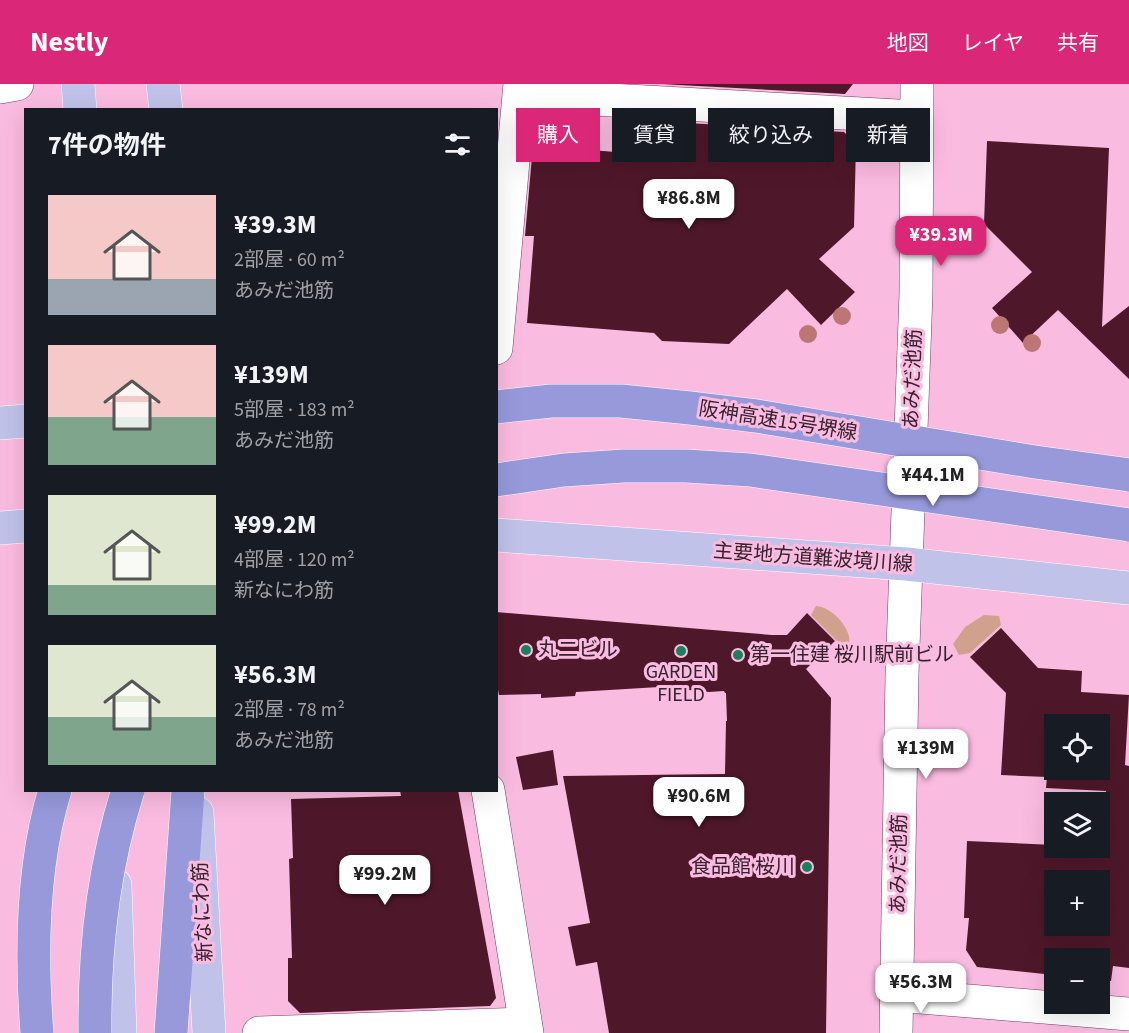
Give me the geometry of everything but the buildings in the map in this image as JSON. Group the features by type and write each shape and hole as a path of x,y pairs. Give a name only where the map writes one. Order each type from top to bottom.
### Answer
{"highway":[{"name":"阪神高速15号堺線","path":"498,407 551,401 621,401 690,408 756,416 1035,462 1129,475"},
{"path":"498,480 564,470 624,466 686,466 750,470 1129,525"},
{"path":"37,1033 34,947 38,880 48,813 54,792"},
{"path":"95,1033 97,951 104,890 118,823 127,792"},
{"path":"171,1033 188,792"}],"main road":[{"path":"78,84 80,108"},
{"path":"163,84 166,108"},
{"path":"498,402 647,413 910,448 1129,461"},
{"path":"0,423 24,421"},
{"path":"0,528 24,526"},
{"name":"主要地方道難波境川線","path":"498,535 906,564 1129,588"},
{"path":"111,792 120,1033"},
{"name":"新なにわ筋","path":"196,792 209,1033"}],"street":[{"path":"0,87 17,84"},
{"name":"あみだ池筋","path":"916,108 917,84"},
{"path":"498,326 520,90 846,112"},
{"name":"あみだ池筋","path":"896,1033 902,675 916,293 916,162"},
{"path":"259,1033 526,1028 488,792"},
{"path":"896,995 1129,1014"}],"shaded area":[{"path":"816,606 828,610 845,626 849,646 840,644 811,615"},
{"path":"984,615 999,616 1001,625 970,653 959,655 953,644 965,627"}],"place":[{"name":"丸二ビル","path":"526,650"},
{"name":"GARDEN FIELD","path":"681,651"},
{"name":"第一住建 桜川駅前ビル","path":"738,655"},
{"name":"食品館 桜川","path":"807,867"}]}
